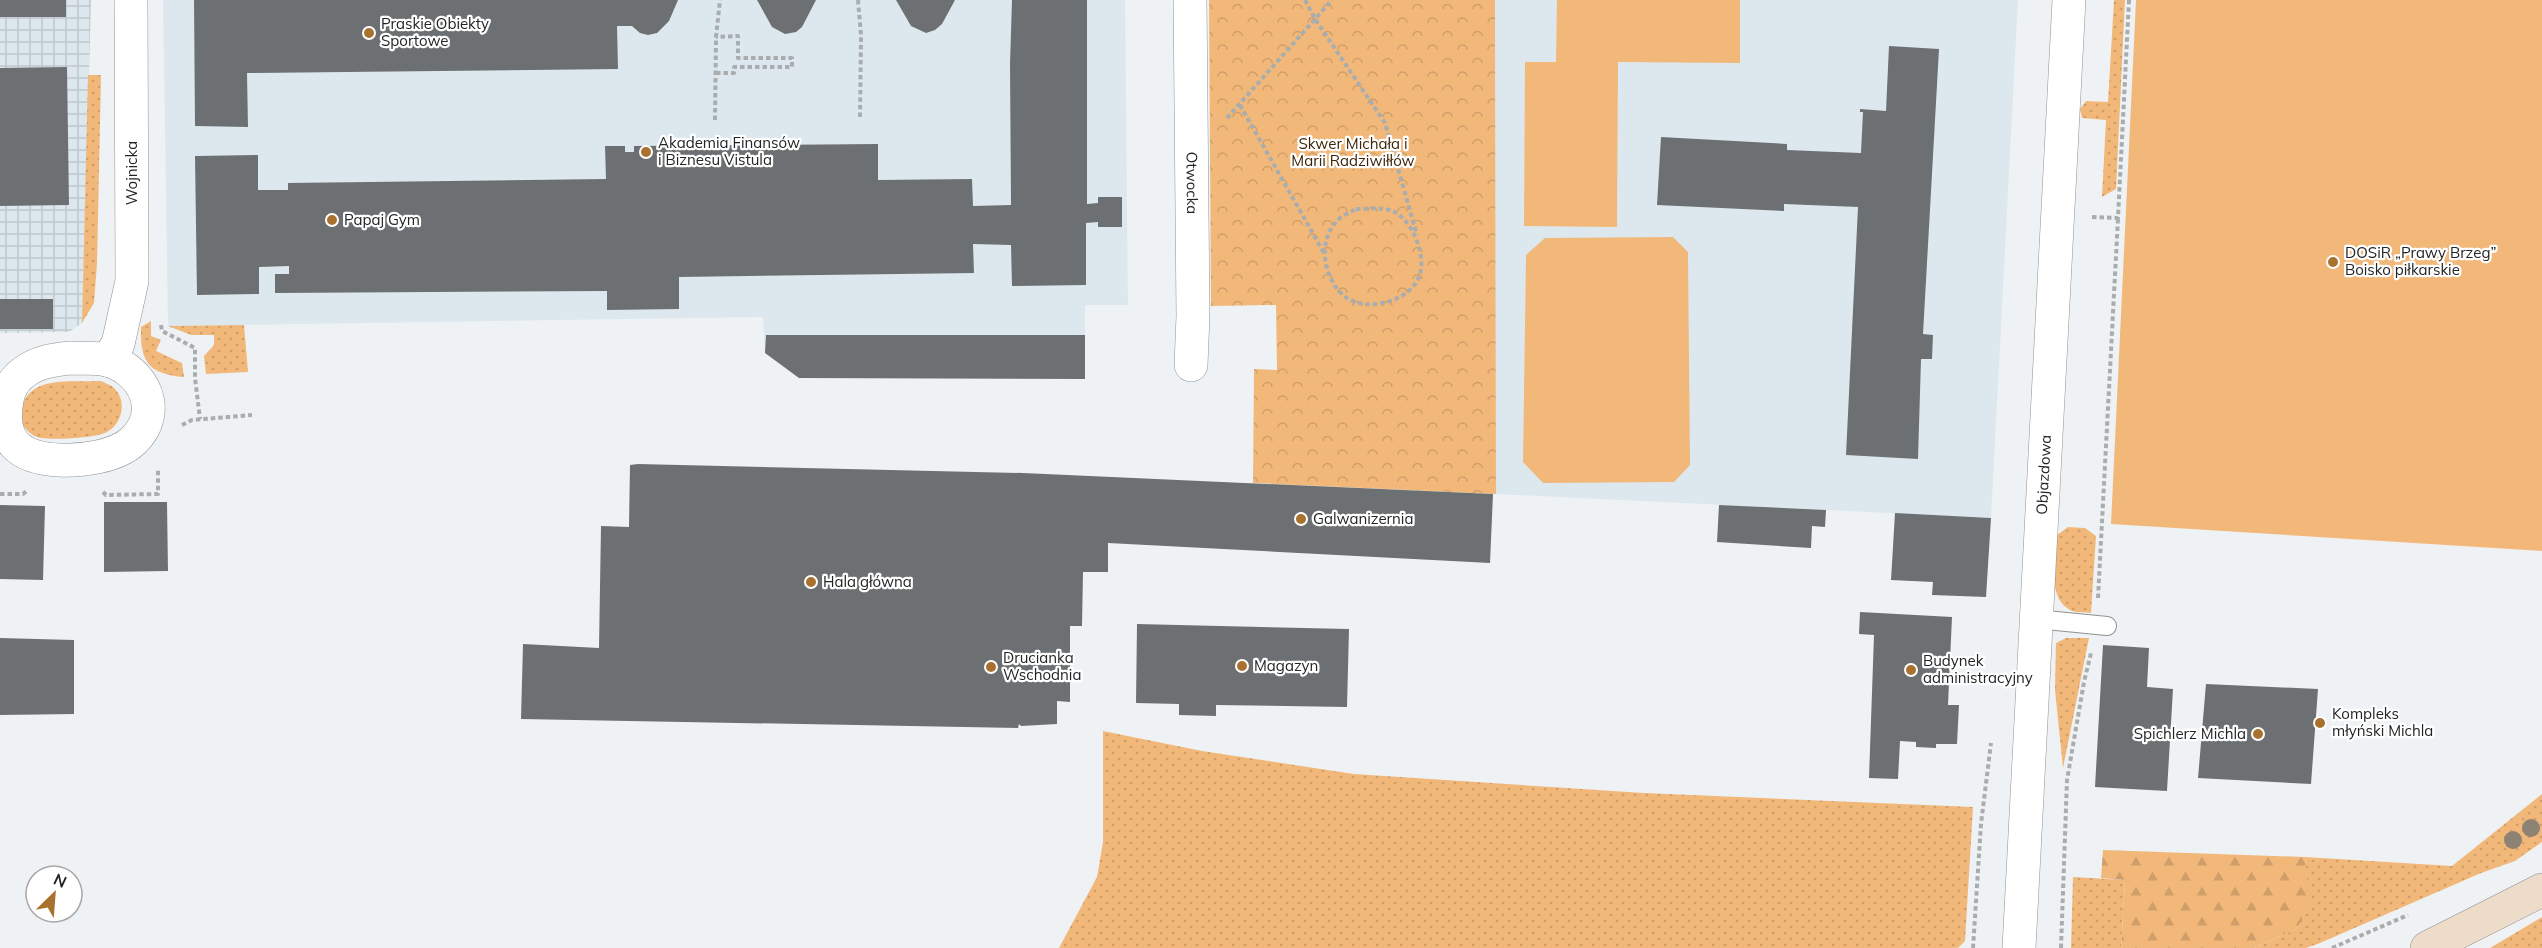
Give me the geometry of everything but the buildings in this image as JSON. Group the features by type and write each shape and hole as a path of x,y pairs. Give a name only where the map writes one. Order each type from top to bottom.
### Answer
{"street":[{"name":"Wojnicka","path":"112,352 132,281 131,0"},
{"name":"Otwocka","path":"1190,0 1191,365"},
{"name":"Objazdowa","path":"2019,948 2069,0"},
{"path":"112,352 144,387 149,404 147,417 134,441 120,450 92,458 59,460 39,458 18,449 3,438 5,408 13,382 21,374 47,361 112,352"},
{"path":"2427,948 2542,890"}],"lane":[{"path":"2037,619 2102,626"}],"path":[{"path":"715,120 716,36 720,0"},
{"path":"858,0 861,35 860,118"},
{"path":"1305,0 1385,123 1417,236 1421,262 1420,275 1405,295 1392,303 1367,304 1344,297 1326,270 1325,255 1328,233 1341,218 1356,209 1394,212 1417,236"},
{"path":"1191,151 1240,105 1332,0"},
{"path":"716,36 738,36 738,58 792,58 792,67 734,67 734,73 716,73"},
{"path":"1240,105 1325,255"},
{"path":"2061,948 2067,780 2102,626 2118,218"},
{"path":"160,320 162,331 195,348 195,378 200,419"}],"shaded area":[{"path":"0,0 91,0 82,323 69,332 0,333"},
{"name":"Akademia Finansów i Biznesu Vistula","path":"163,0 1125,0 1128,305 1085,305 1085,379 799,378 765,353 763,317 168,326"},
{"path":"1495,0 2018,0 1991,518 1496,494"}],"green space":[{"name":"Skwer Michała i Marii Radziwiłłów","path":"1209,0 1495,0 1496,494 1253,483 1254,369 1277,370 1276,305 1211,306"},
{"path":"1557,0 1740,0 1740,63 1618,62 1617,227 1524,226 1525,62 1556,62"},
{"path":"2114,0 2125,0 2116,189 2102,197 2106,120 2082,118 2080,109 2086,101 2108,102"},
{"name":"DOSiR „Prawy Brzeg” Boisko piłkarskie","path":"2136,0 2542,0 2542,551 2111,524"},
{"path":"88,75 101,75 97,264 94,303 82,323"},
{"path":"1673,237 1688,252 1690,465 1674,482 1543,483 1523,462 1526,255 1545,238"},
{"path":"151,321 151,336 161,340 156,351 182,363 184,377 162,373 149,364 142,349 141,327"},
{"path":"244,325 248,372 206,374 204,356 214,345 214,335 191,335 168,326"},
{"path":"101,381 114,388 122,405 117,423 107,432 62,439 43,438 32,434 20,421 22,406 28,395 37,388 60,382"},
{"path":"2068,527 2085,528 2096,536 2091,613 2072,611 2058,597 2055,588 2054,566 2057,535"},
{"path":"2066,638 2089,638 2063,768 2055,690 2056,643"},
{"path":"1103,731 1202,751 1354,774 1644,793 1973,807 1965,941 1958,948 1059,948 1097,877 1103,842"},
{"path":"2542,794 2542,842 2515,861 2481,873 2306,948 2254,948 2296,929 2309,908 2305,857 2452,866"},
{"path":"2103,850 2305,857 2310,908 2296,929 2254,948 2121,948 2125,880 2101,878"},
{"path":"2073,877 2125,880 2121,948 2071,948"},
{"path":"2542,917 2542,948 2490,948"}],"place":[{"name":"Praskie Obiekty Sportowe","path":"369,33"},
{"name":"Akademia Finansów i Biznesu Vistula","path":"646,152"},
{"name":"Papaj Gym","path":"332,220"},
{"name":"DOSiR „Prawy Brzeg” Boisko piłkarskie","path":"2333,262"},
{"name":"Galwanizernia","path":"1301,519"},
{"name":"Hala główna","path":"811,582"},
{"name":"Magazyn","path":"1242,666"},
{"name":"Drucianka Wschodnia","path":"991,667"},
{"name":"Budynek administracyjny","path":"1911,670"},
{"name":"Kompleks młyński Michla","path":"2320,723"},
{"name":"Spichlerz Michla","path":"2258,734"}]}
